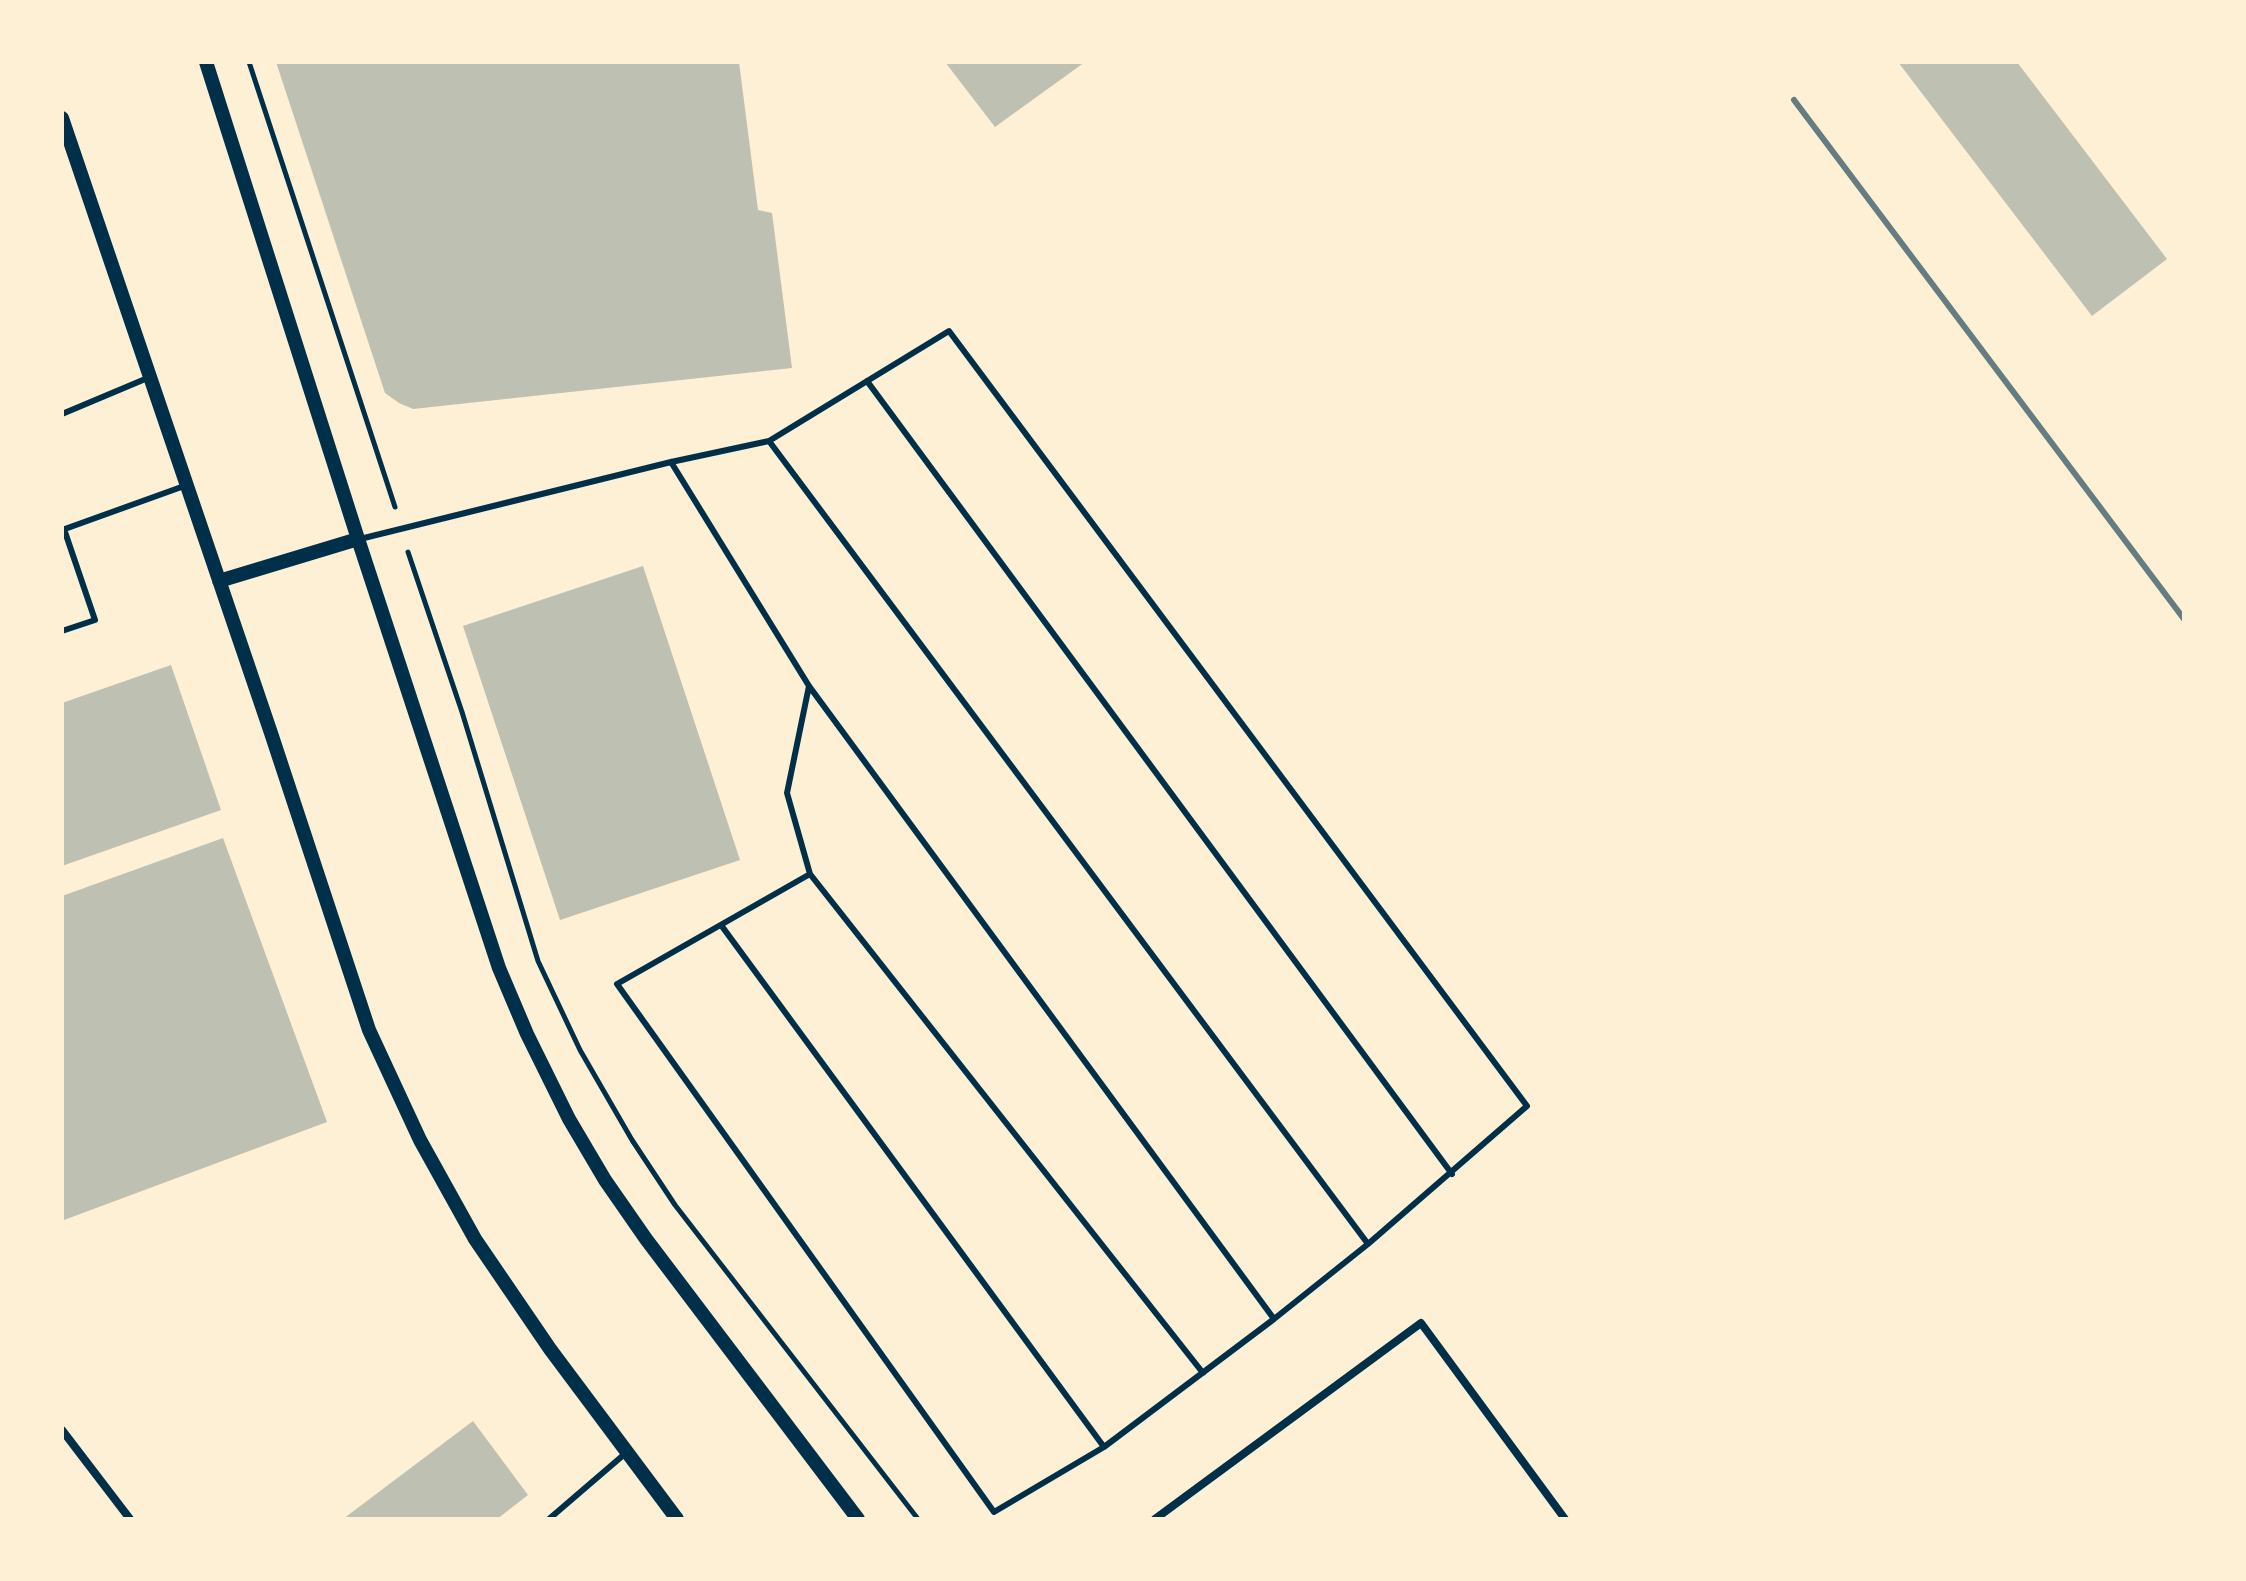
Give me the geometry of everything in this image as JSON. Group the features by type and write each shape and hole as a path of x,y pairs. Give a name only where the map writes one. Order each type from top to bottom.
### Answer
{"street":[{"path":"206,62 499,968 527,1034 569,1119 605,1180 646,1239 858,1519"},
{"path":"62,118 369,1030 420,1140 475,1239 550,1349 677,1519"},
{"path":"219,581 358,539"},
{"path":"1155,1519 1421,1323 1565,1519"},
{"path":"62,1430 130,1519"}],"lane":[{"path":"358,539 769,441 949,331 1527,1106 1452,1174 1274,1319 1104,1447 994,1512 617,984 810,874"},
{"path":"62,414 150,377"},
{"path":"867,381 1452,1174"},
{"path":"769,441 1368,1244"},
{"path":"671,462 809,686 1274,1319"},
{"path":"62,631 95,620 63,529 187,485"},
{"path":"809,686 787,793 810,874 1203,1373"},
{"path":"721,925 1104,1447"},
{"path":"549,1519 627,1452"}],"path":[{"path":"249,62 462,712 538,961 580,1050 675,1205 918,1519"}],"building":[{"path":"276,62 739,62 758,210 772,213 792,368 413,409 399,403 385,393"},
{"path":"945,62 1085,62 995,127"},
{"path":"1898,62 2017,62 2167,259 2092,316"},
{"path":"643,566 740,860 560,920 463,626"},
{"path":"171,665 221,810 62,866 62,703"},
{"path":"223,838 327,1122 64,1220 62,896"},
{"path":"473,1421 528,1495 497,1519 343,1519"}],"railway":[{"path":"1794,100 2184,619"}]}
